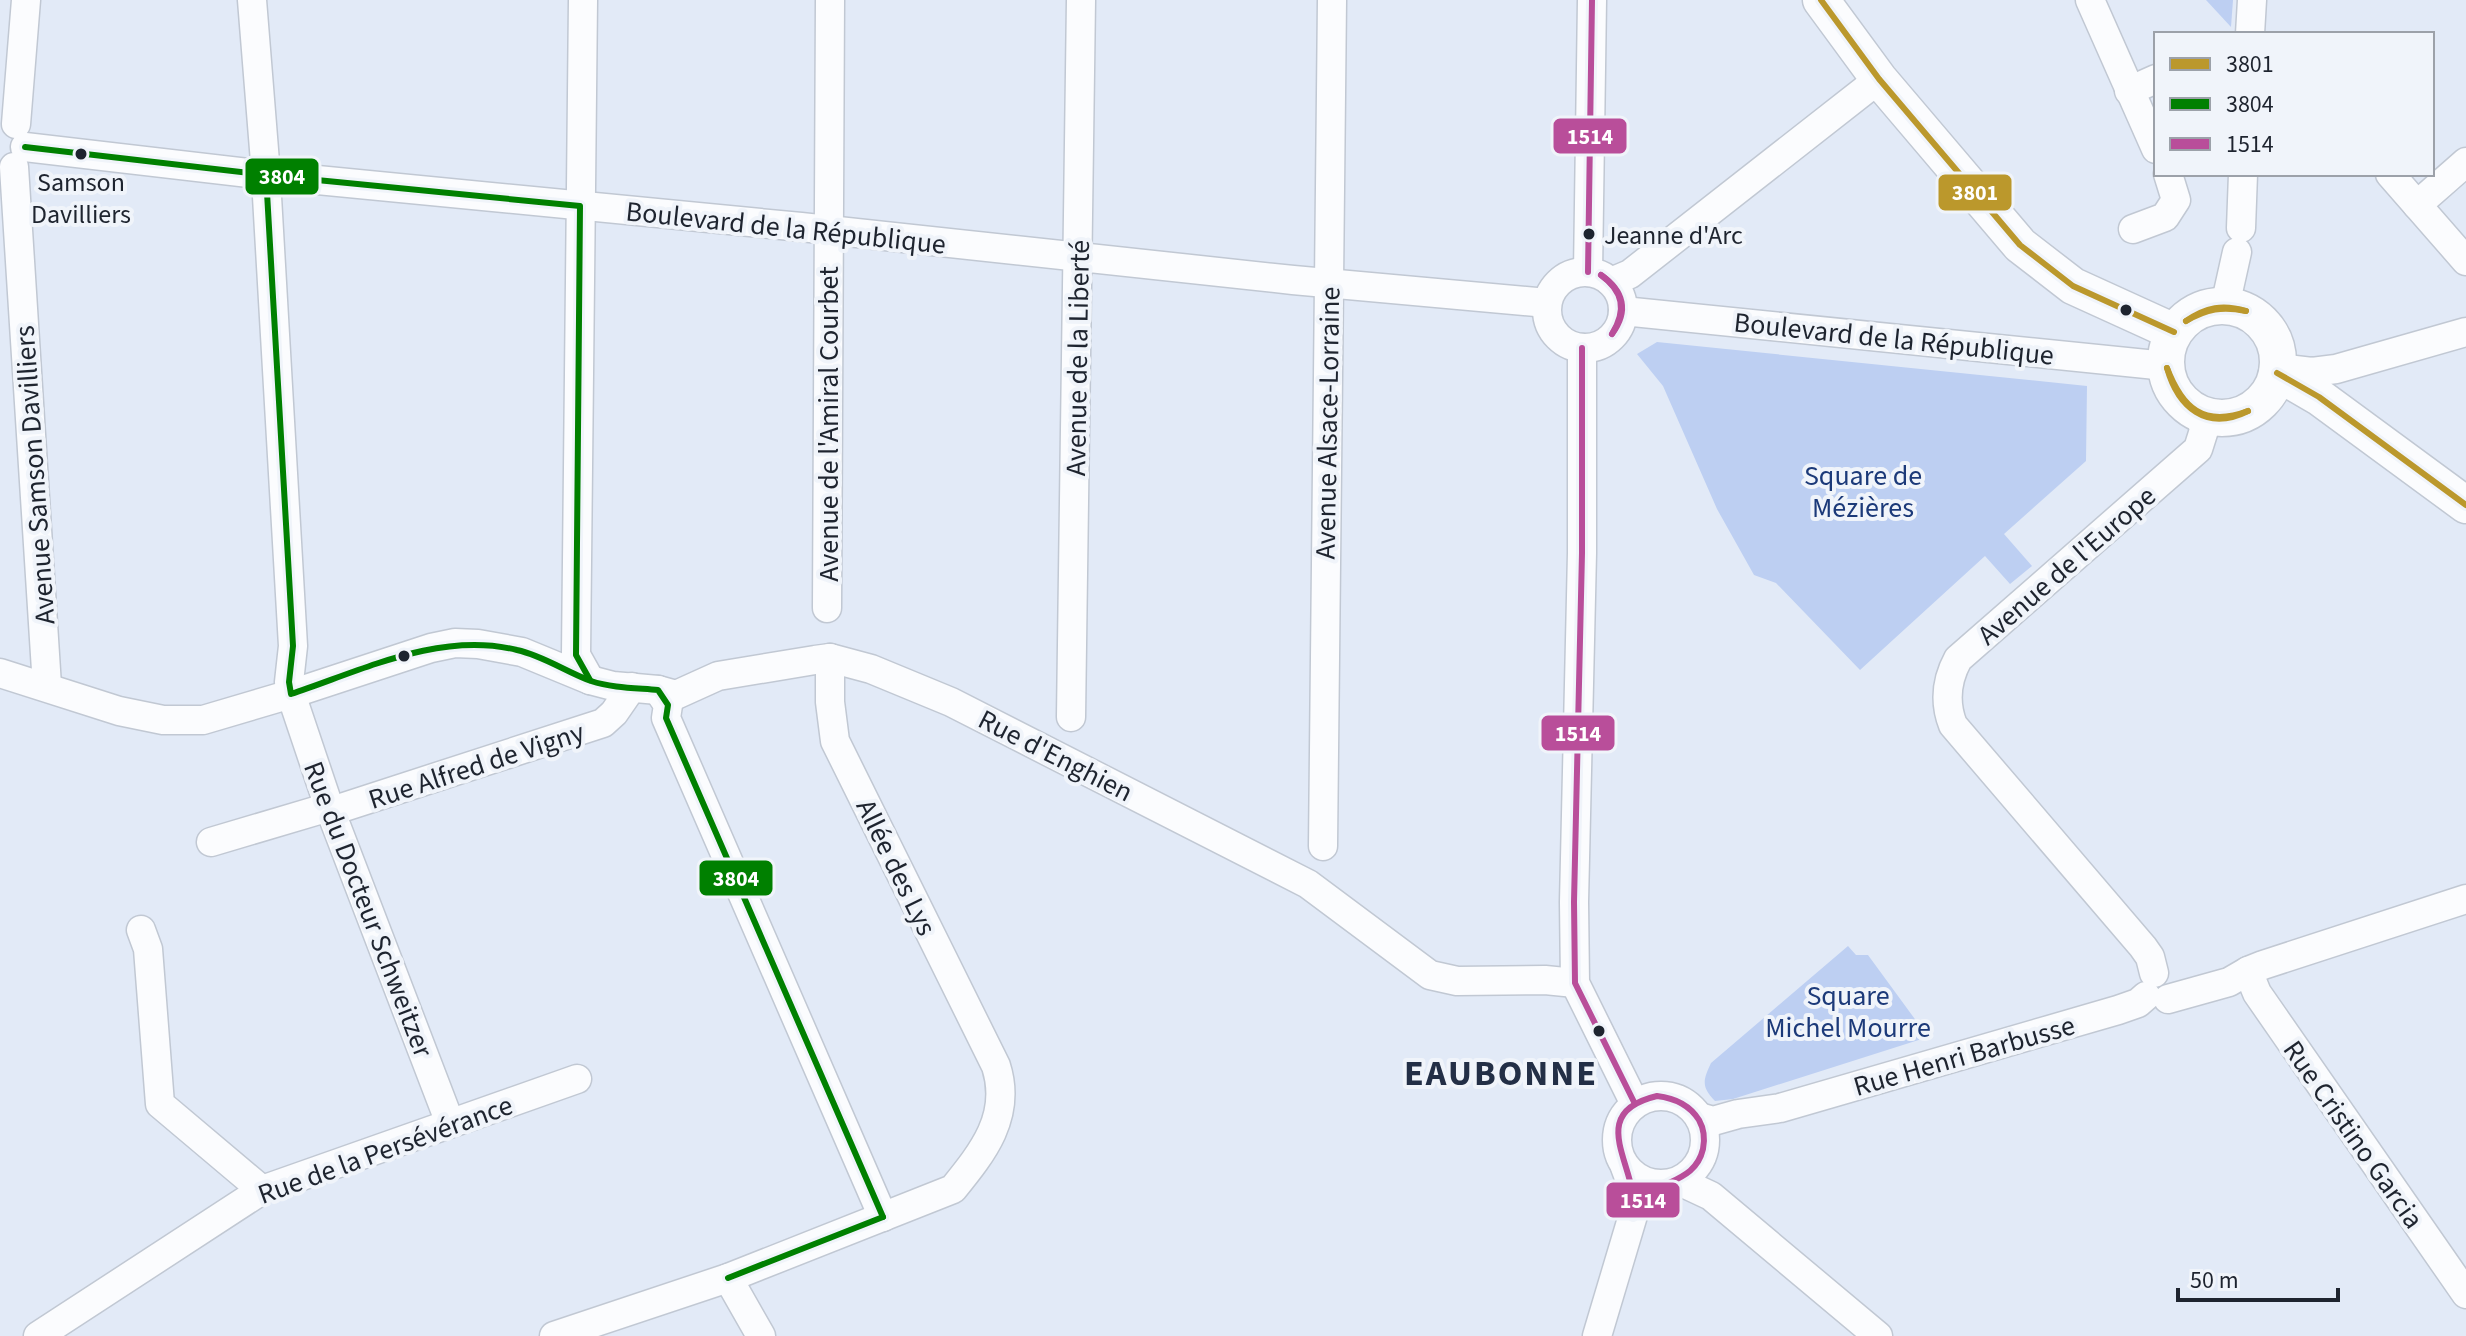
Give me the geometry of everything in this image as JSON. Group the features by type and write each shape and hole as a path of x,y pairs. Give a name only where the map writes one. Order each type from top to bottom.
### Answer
{"main road":[{"path":"1821,0 1879,79 2020,245 2073,286 2174,332"},
{"path":"2284,377 2256,407 2241,415 2223,418 2200,414 2176,395 2166,366 2167,348 2174,332 2196,312 2225,306 2254,315 2273,339 2284,377 2354,423 2466,505"}],"street":[{"name":"Avenue Samson Davilliers","path":"26,0 11,146 47,686"},
{"path":"252,0 266,175 293,646 289,682 291,694"},
{"path":"583,0 576,655 590,680"},
{"name":"Avenue de l'Amiral Courbet","path":"827,608 830,0"},
{"name":"Avenue de la Liberté","path":"1071,717 1081,0"},
{"name":"Avenue Alsace-Lorraine","path":"1323,846 1332,0"},
{"path":"1592,0 1600,277 1622,300 1623,311 1615,333 1595,347 1582,348 1563,341 1550,324 1547,303 1557,283 1577,272 1600,277 1630,274 1879,79"},
{"path":"2090,0 2154,145"},
{"path":"2250,32 2252,0"},
{"path":"2129,91 2154,80"},
{"name":"Boulevard de la République","path":"11,146 1078,258 1547,303"},
{"path":"2417,205 2466,162"},
{"path":"2133,229 2165,217 2176,200 2169,176"},
{"path":"2225,306 2239,240 2243,176"},
{"path":"2392,176 2466,261"},
{"name":"Boulevard de la République","path":"1623,311 2166,366"},
{"path":"2284,377 2336,369 2466,332"},
{"path":"1582,348 1575,983 1635,1104"},
{"name":"Avenue de l'Europe","path":"2158,985 2150,957 2143,947 1953,725 1946,701 1951,672 1958,659 2198,449 2204,430 2200,414"},
{"path":"528,653 563,651 576,633"},
{"name":"Rue d'Enghien","path":"0,673 119,711 163,720 203,720 455,643 528,653 590,680 638,692 676,695 718,676 830,658 871,669 951,702 1308,884 1430,975 1457,981 1545,980 1575,983"},
{"name":"Allée des Lys","path":"830,658 830,702 835,741 996,1066 1001,1082 997,1125 977,1159 953,1189 883,1217"},
{"path":"554,1336 728,1278 883,1217 666,718 638,692"},
{"name":"Rue Alfred de Vigny","path":"211,842 329,807 338,809 603,723 638,692"},
{"name":"Rue du Docteur Schweitzer","path":"291,694 329,807 450,1123"},
{"path":"2158,985 2248,971 2466,899"},
{"path":"141,930 148,949 160,1104 262,1190"},
{"name":"Rue Cristino Garcia","path":"2248,971 2257,993 2466,1294"},
{"name":"Rue Henri Barbusse","path":"1699,1117 1713,1121 1780,1108 2118,1010 2138,1003 2158,985"},
{"name":"Rue de la Persévérance","path":"38,1336 262,1190 577,1079"},
{"path":"1597,1336 1634,1212 1634,1191 1616,1144 1624,1115 1635,1104 1656,1096 1667,1096 1689,1106 1699,1117 1704,1130 1703,1152 1711,1196"},
{"name":"Rue Henri Barbusse","path":"1703,1152 1716,1137 1780,1108"},
{"path":"1634,1212 1647,1195 1674,1182 1696,1166 1703,1152"},
{"path":"1625,1167 1644,1182 1674,1182 1711,1196 1878,1336"},
{"path":"728,1278 761,1336"}],"green space":[{"path":"2206,0 2233,0 2231,27"},
{"name":"Square de Mézières","path":"1657,342 2087,386 2086,461 2004,534 2032,566 2010,584 1985,556 1860,670 1776,583 1754,575 1717,509 1663,386 1637,354"},
{"name":"Square Michel Mourre","path":"1848,946 1856,955 1868,955 1928,1037 1733,1099 1715,1101 1707,1092 1705,1083 1711,1063"}],"transit line":[{"name":"1514","path":"1588,272 1592,0"},
{"name":"3801","path":"1821,0 1879,79 2020,245 2073,286 2174,332"},
{"name":"3804","path":"25,147 580,206 576,655 590,680"},
{"name":"3804","path":"266,175 293,646 289,682 291,694 402,656 459,645 488,645 517,650 599,683 658,690 668,705 666,718 883,1217"},
{"name":"1514","path":"1601,275 1615,288 1622,302 1621,317 1612,334"},
{"name":"1514","path":"1601,275 1614,288 1620,302 1620,317 1612,334"},
{"name":"3801","path":"2186,321 2215,308 2246,311"},
{"name":"3801","path":"2186,321 2215,310 2246,311"},
{"name":"1514","path":"1582,348 1575,983 1635,1104"},
{"name":"3801","path":"2167,368 2180,394 2196,410 2218,417 2248,411"},
{"name":"3801","path":"2167,368 2178,394 2196,412 2219,419 2248,411"},
{"name":"3801","path":"2277,373 2319,397 2466,505"},
{"name":"1514","path":"1657,1096 1681,1103 1695,1114 1703,1130 1703,1149 1688,1173 1647,1196 1633,1216 1630,1180 1618,1130 1622,1116 1635,1104 1657,1096"},
{"name":"3804","path":"728,1278 883,1217"}],"place":[{"name":"Samson Davilliers","path":"81,154"},
{"name":"Jeanne d'Arc","path":"1589,234"}],"district":[{"name":"EAUBONNE","path":"1501,1072"}]}
